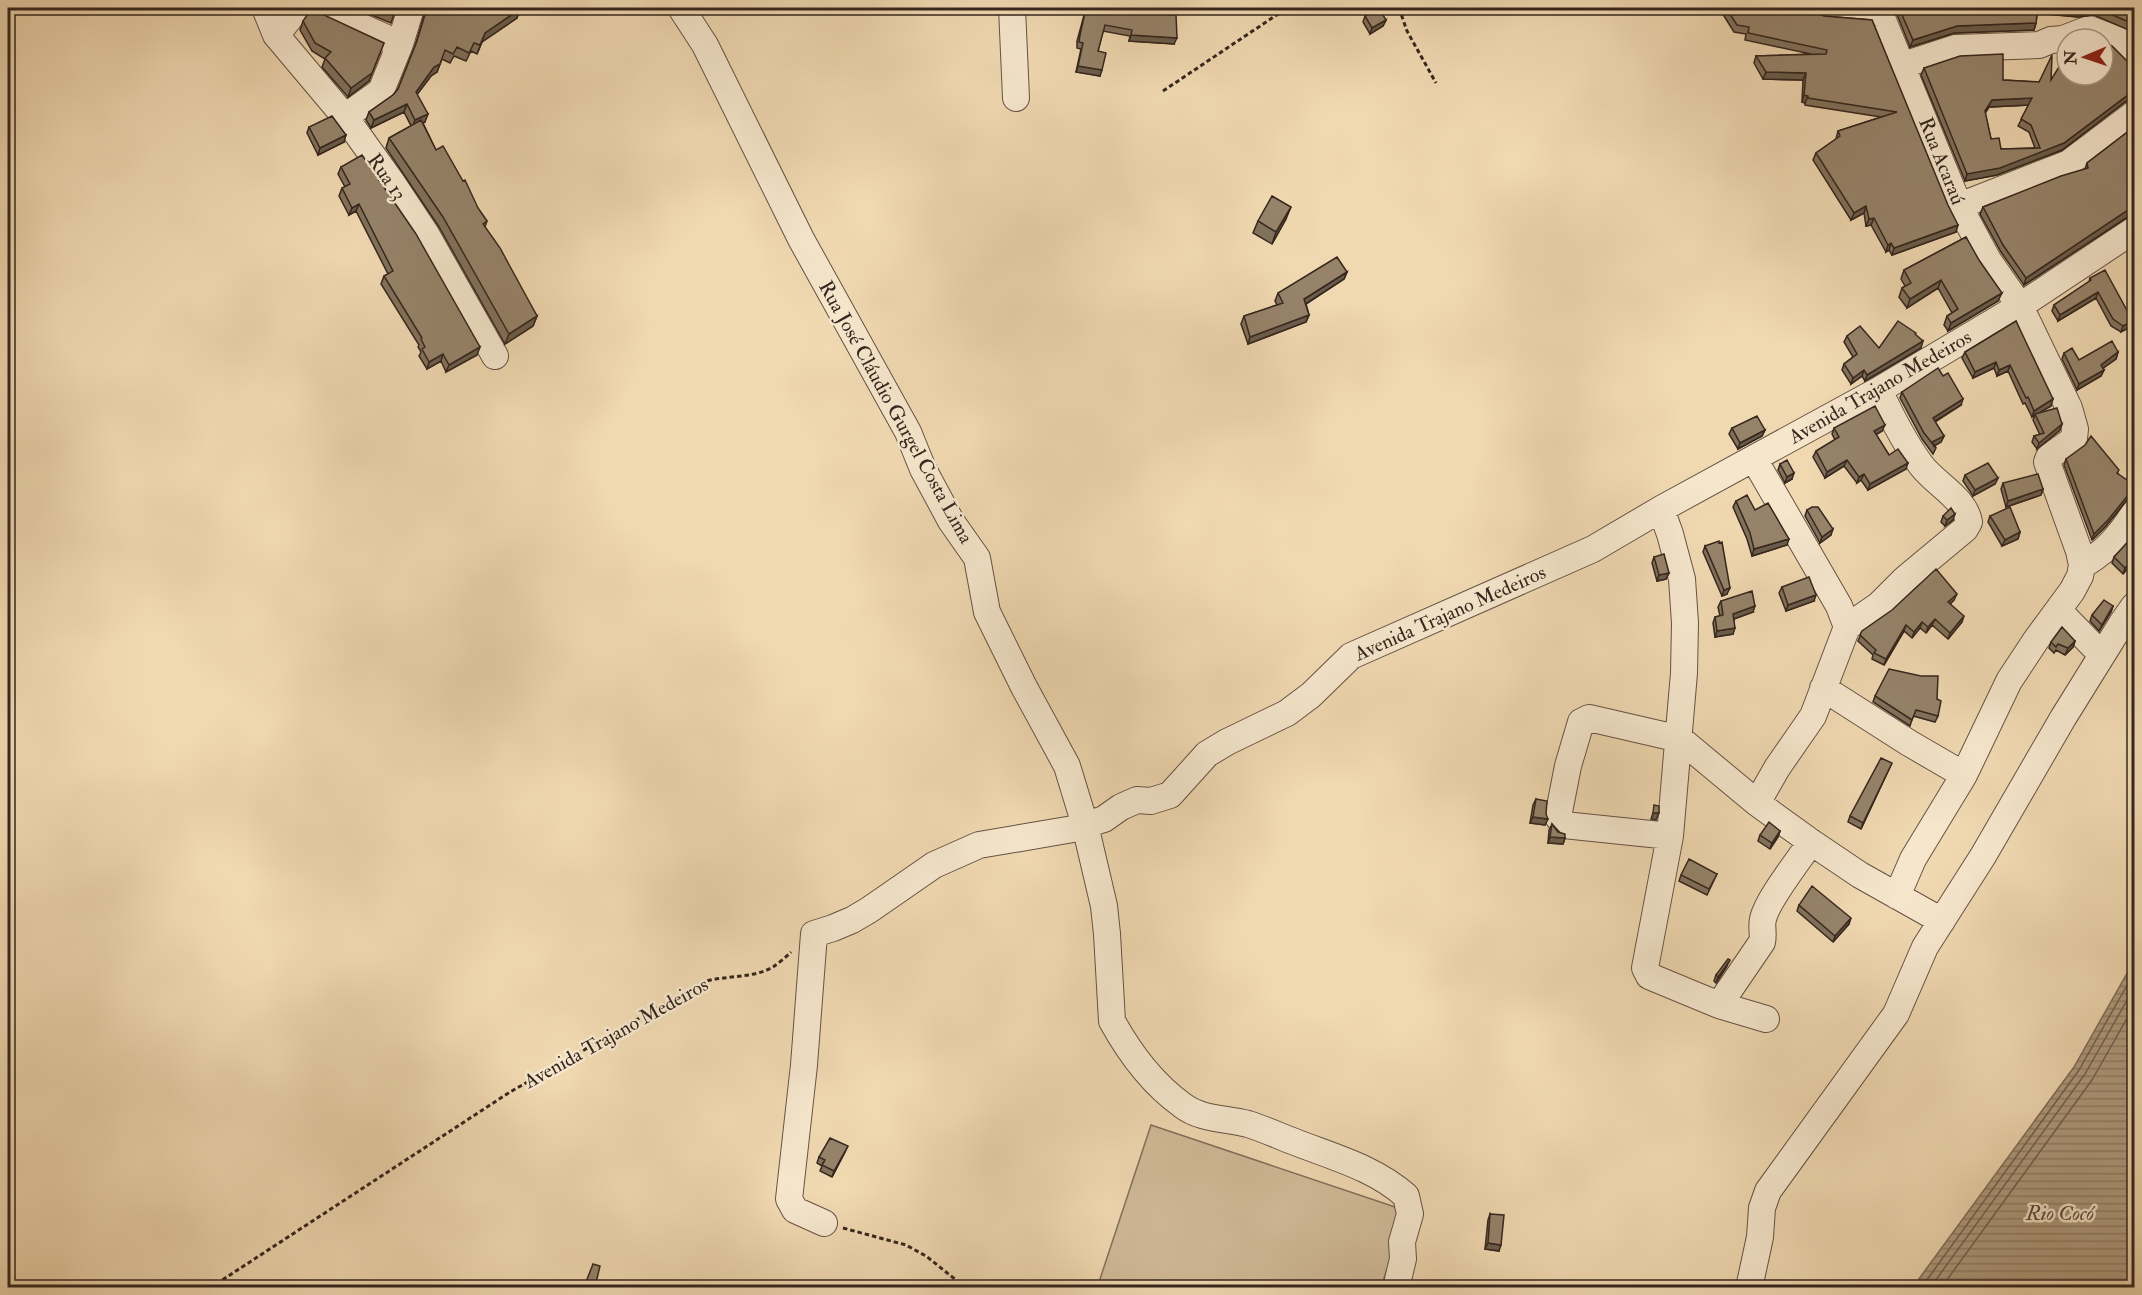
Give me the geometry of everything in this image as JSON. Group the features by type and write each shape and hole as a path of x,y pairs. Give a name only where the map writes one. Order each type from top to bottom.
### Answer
{"street":[{"name":"Rua 13","path":"265,8 276,35 345,117 391,181 426,234 495,356"},
{"path":"276,35 298,8"},
{"path":"331,8 332,14 400,44"},
{"path":"345,117 381,91 400,44 411,8"},
{"name":"Rua José Cláudio Gurgel Costa Lima","path":"681,8 705,45 801,239 908,432 923,469 951,521 978,558 987,612 1067,766 1085,825 1104,906 1112,1021 1128,1048 1149,1074 1182,1105 1194,1112 1246,1124 1340,1158 1380,1177 1406,1196 1410,1215 1402,1242 1403,1259 1396,1287"},
{"path":"1011,8 1014,22 1016,99"},
{"path":"1823,8 1881,10"},
{"name":"Rua Acaraú","path":"1881,10 1959,206 1989,260 2020,306 2069,408 2075,429 2073,440 2049,458 2048,462 2082,565"},
{"path":"1903,65 1955,48 2039,45 2089,29 2118,40 2134,58"},
{"path":"1959,206 2069,163 2134,114"},
{"name":"Avenida Trajano Medeiros","path":"814,934 852,920 934,865 979,845 1073,829 1104,819 1121,807 1137,800 1152,801 1170,795 1207,754 1287,713 1311,695 1341,664 1360,651 1593,549 1661,509 1880,390 2020,306 2134,230"},
{"path":"1757,802 1813,716 1847,627 1879,605 1905,579 1965,529 1969,522 1964,510 1922,467 1894,423 1880,390"},
{"path":"1754,459 1839,606 1847,627"},
{"path":"1661,509 1682,579 1685,623 1684,673 1670,836 1645,968 1648,976 1719,1005 1766,1020"},
{"path":"1897,896 1913,859 1964,775 2009,681 2072,591 2080,576 2082,565 2095,558 2123,531 2134,513"},
{"path":"1749,1287 1760,1237 1762,1208 1768,1191 1896,1014 1925,947 1983,856 2102,655 2134,606"},
{"path":"2058,610 2102,655"},
{"path":"1823,688 1900,738 1964,775"},
{"path":"1670,836 1564,825 1558,817 1568,766 1581,722 1589,718 1680,739 1810,842 1860,875 1942,921"},
{"path":"1719,1005 1762,942 1763,918 1769,905 1810,842"},
{"path":"814,934 804,1065 789,1199 795,1210 824,1223"}],"path":[{"path":"1163,91 1287,8"},
{"path":"1399,8 1407,32 1436,83"},
{"name":"Avenida Trajano Medeiros","path":"210,1287 510,1092 703,982 715,978 756,973 773,967 814,934"},
{"path":"824,1223 906,1245 926,1256 966,1287"}],"shaded area":[{"path":"1151,1125 1407,1211 1381,1287 1097,1288"}],"water":[{"name":"Rio Cocó","path":"2134,961 2134,1287 1913,1287 2074,1067"}],"building":[{"path":"312,8 321,8 324,15 384,43 372,73 351,88 325,58 331,52 315,43 303,21"},
{"path":"376,8 396,8 394,15"},
{"path":"427,8 520,9 485,33 480,45 474,43 469,53 457,47 453,54 445,50 440,64 434,67 416,92 428,114 415,120 407,104 374,120 369,112 398,89"},
{"path":"1086,8 1149,8 1149,14 1176,15 1177,38 1131,35 1132,30 1105,25 1098,51 1106,53 1102,70 1078,66 1083,43 1079,42"},
{"path":"1379,8 1386,20 1372,28 1365,16"},
{"path":"1726,8 1812,8 1824,16 1872,20 1958,225 1894,248 1891,243 1888,245 1874,218 1869,219 1866,206 1854,213 1816,153 1840,136 1838,131 1897,112 1808,98 1804,95 1806,73 1766,72 1756,56 1826,54 1827,50 1748,33 1749,27 1737,25"},
{"path":"1899,8 2038,8 2036,23 1957,26 1913,40"},
{"path":"2052,8 2097,8 2080,10"},
{"path":"2097,8 2132,8 2134,9 2134,26 2131,23"},
{"path":"2115,49 2131,65 2134,65 2134,92 2064,143 2000,168 1967,174 1924,68 1960,56 2003,54 2003,80 2039,82 2052,55 2051,80 2055,74 2055,87 2115,87","holes":["2032,98 2021,119 2031,125 2040,148 2001,149 1999,138 1991,139 1985,111 1992,100"]},
{"path":"332,116 346,135 320,148 309,127"},
{"path":"421,120 436,150 443,146 463,181 465,180 487,221 483,224 500,248 537,316 509,334 443,217 389,138"},
{"path":"2134,127 2134,209 2128,210 2026,278 2003,245 1983,207 2061,176 2088,168 2087,163"},
{"path":"362,155 416,234 480,347 449,365 443,354 429,362 422,349 425,347 422,338 384,276 393,271 359,204 352,208 342,188 350,184 341,167"},
{"path":"1272,196 1291,207 1276,232 1258,221"},
{"path":"1966,237 2002,293 1951,323 1947,316 1958,309 1941,280 1910,299 1902,288 1911,283 1904,270"},
{"path":"1337,257 1347,272 1304,299 1309,315 1250,337 1244,316 1283,303 1278,293"},
{"path":"2105,270 2129,314 2134,310 2134,320 2131,317 2133,321 2123,326 2113,319 2098,292 2060,315 2054,305 2091,280 2090,278"},
{"path":"1898,321 1916,333 1923,341 1867,375 1864,370 1853,378 1844,364 1857,354 1847,336 1860,326 1879,348"},
{"path":"2016,321 2053,399 2034,411 2010,365 1999,370 1996,362 1975,372 1965,352"},
{"path":"2112,341 2118,352 2101,365 2104,370 2079,384 2064,353 2072,348 2079,360"},
{"path":"1938,368 1943,376 1948,373 1963,399 1933,418 1944,436 1932,442 1936,448 1924,433 1902,392"},
{"path":"1875,406 1885,425 1874,431 1889,455 1898,449 1908,463 1870,484 1864,474 1859,477 1847,460 1827,472 1816,451 1839,437 1834,428"},
{"path":"2057,408 2062,424 2039,443 2034,436 2044,433 2035,414"},
{"path":"1757,416 1765,430 1740,443 1732,428"},
{"path":"2091,436 2119,470 2117,473 2134,485 2134,493 2129,494 2094,534 2066,459 2085,445"},
{"path":"1787,460 1794,473 1787,477 1780,464"},
{"path":"1988,463 1998,478 1975,490 1965,475"},
{"path":"2038,474 2043,489 2008,501 2003,483"},
{"path":"1747,495 1755,510 1768,503 1789,539 1754,549 1750,533 1736,501"},
{"path":"1818,507 1833,529 1822,537 1807,510"},
{"path":"2010,507 2020,532 2005,540 1990,516"},
{"path":"1951,508 1955,514 1947,520 1943,516"},
{"path":"2134,535 2134,558 2125,568 2114,557"},
{"path":"1719,541 1719,543 1722,542 1730,588 1724,590 1705,546"},
{"path":"1664,554 1669,573 1659,575 1654,557"},
{"path":"1936,569 1957,594 1948,602 1964,616 1950,633 1935,619 1928,627 1922,622 1914,632 1906,625 1886,659 1874,653 1876,650 1860,635 1862,631 1892,610"},
{"path":"1809,577 1816,595 1788,605 1782,587"},
{"path":"1752,591 1755,606 1733,614 1735,628 1717,631 1715,617 1723,615 1721,601"},
{"path":"2104,600 2113,606 2102,625 2092,615"},
{"path":"2062,627 2075,641 2068,648 2058,644 2056,647 2051,642"},
{"path":"1889,669 1921,676 1938,676 1937,699 1941,701 1938,716 1916,710 1912,720 1875,696"},
{"path":"1881,758 1892,763 1863,823 1850,816"},
{"path":"1536,799 1547,801 1548,819 1533,817"},
{"path":"1654,805 1659,806 1659,813 1653,813"},
{"path":"1769,822 1780,831 1772,843 1760,835"},
{"path":"1552,824 1558,832 1565,834 1565,838 1550,837"},
{"path":"1689,859 1717,874 1709,889 1681,875"},
{"path":"1812,886 1851,918 1835,936 1799,905"},
{"path":"1728,959 1730,960 1718,977 1716,975"},
{"path":"830,1138 848,1146 834,1171 822,1165 825,1160 819,1157"},
{"path":"1490,1214 1504,1215 1501,1245 1488,1243"},
{"path":"593,1264 600,1266 595,1287 584,1287"}]}
